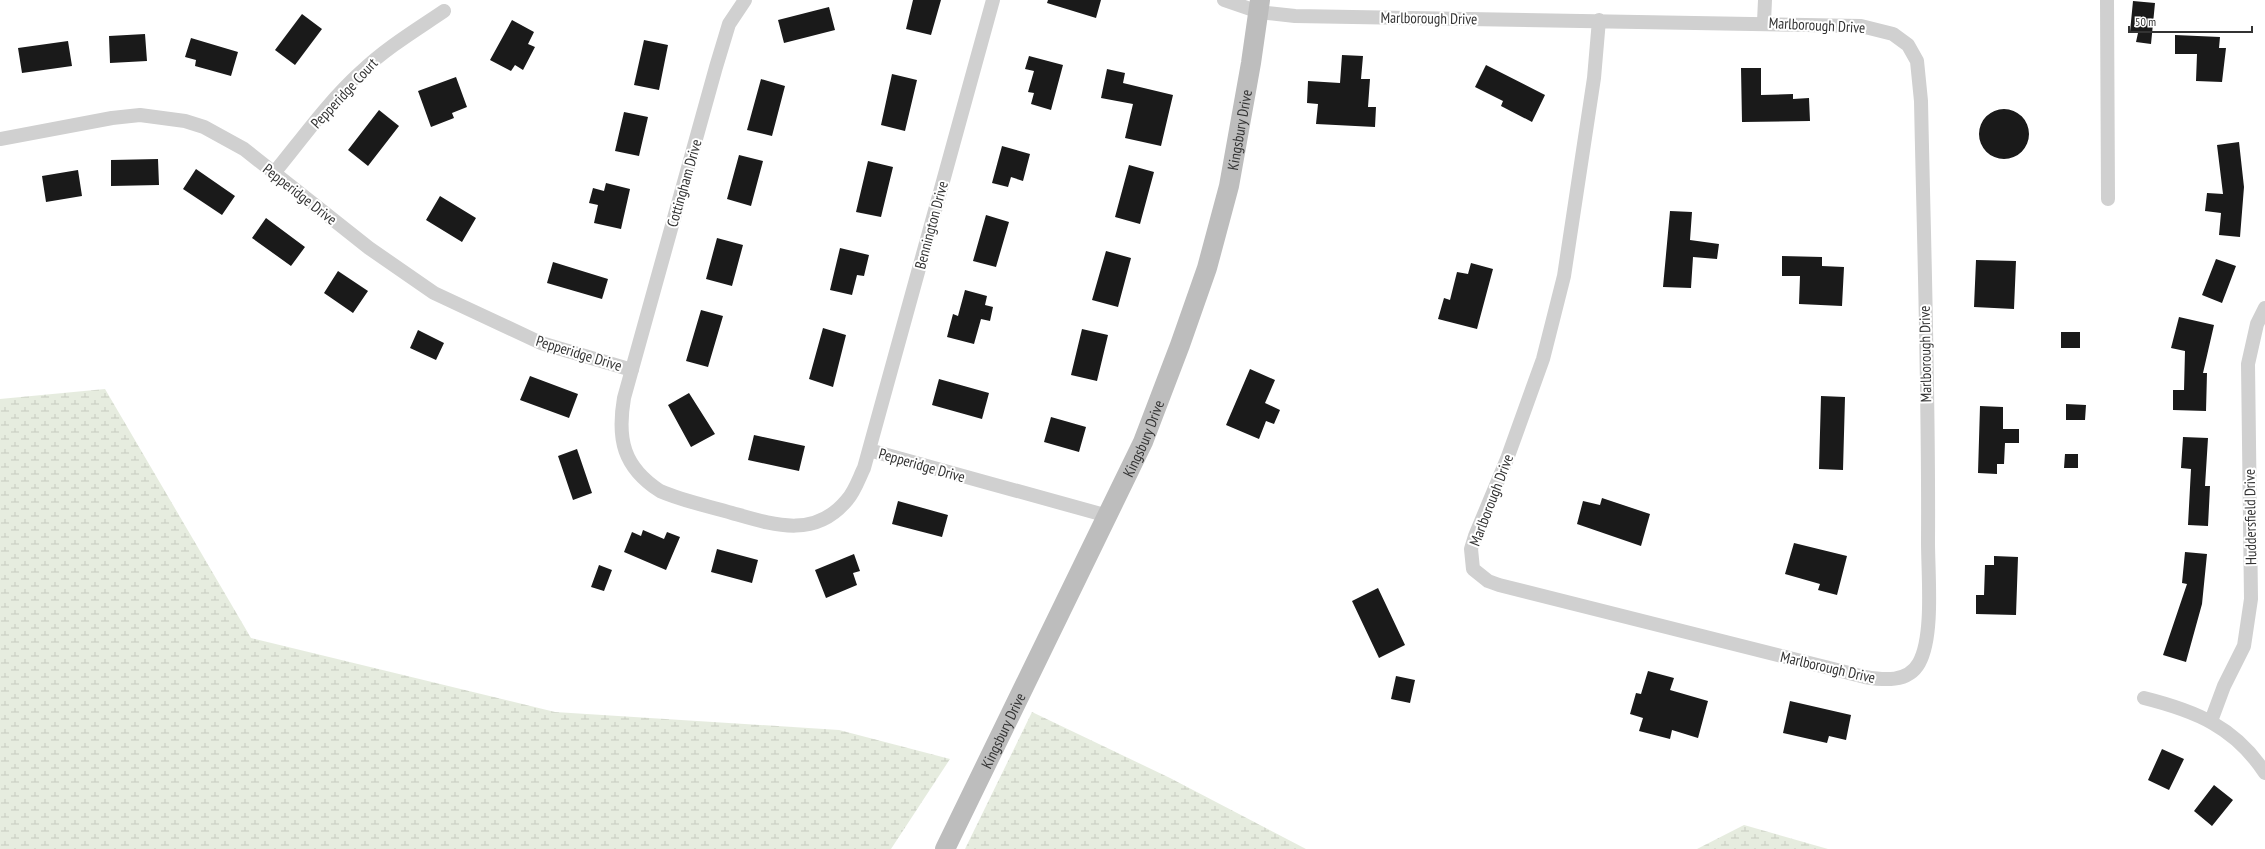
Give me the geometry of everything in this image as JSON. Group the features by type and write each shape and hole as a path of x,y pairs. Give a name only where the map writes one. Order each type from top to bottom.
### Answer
{"street":[{"name":"Cottingham Drive","path":"632,370 718,60 729,24 744,0"},
{"name":"Bennington Drive","path":"869,450 993,0"},
{"path":"1224,0 1259,6"},
{"path":"1764,22 1765,0"},
{"path":"2107,0 2108,199"},
{"name":"Marlborough Drive","path":"1259,6 1295,16 1764,22 1862,26 1880,29 1902,39 1913,52 1917,61 1921,101 1928,516 1927,638 1918,665 1910,672 1889,680 1865,677 1499,585 1488,581 1473,569 1471,549 1475,536 1507,459 1544,359 1564,276 1594,78 1599,20"},
{"name":"Kingsbury Drive","path":"945,849 1143,442 1207,268 1229,186 1259,6"},
{"name":"Pepperidge Court","path":"274,173 334,98 360,72 382,53 444,11"},
{"name":"Pepperidge Drive","path":"0,139 112,118 140,115 185,121 204,127 244,150 369,248 434,293 541,343 632,370 620,422 622,440 635,471 645,481 672,496 769,523 799,527 812,524 839,508 848,498 864,468 869,450 1108,516"},
{"name":"Huddersfield Drive","path":"2211,721 2224,686 2244,646 2248,623 2251,599 2248,364 2257,324 2265,308"},
{"path":"2144,698 2169,704 2211,721 2238,741 2257,761 2265,773"}],"green space":[{"path":"105,389 251,638 555,712 839,730 950,759 891,849 0,849 0,399"},
{"path":"1032,712 1170,778 1306,849 965,849"},
{"path":"1744,825 1828,849 1697,849"}],"building":[{"path":"913,0 941,0 931,35 906,29"},
{"path":"1048,0 1101,0 1096,18 1047,3"},
{"path":"2133,1 2155,3 2151,44 2136,42 2138,33 2130,32"},
{"path":"829,7 835,30 784,43 778,20"},
{"path":"302,14 322,29 295,65 275,50"},
{"path":"512,20 534,32 528,44 535,47 523,70 515,65 511,71 490,60"},
{"path":"145,34 147,61 110,63 109,36"},
{"path":"2175,35 2220,37 2219,48 2226,48 2222,82 2196,81 2197,54 2175,54"},
{"path":"191,38 238,52 231,76 195,66 196,60 185,57"},
{"path":"644,40 668,45 659,90 634,85"},
{"path":"68,41 72,66 22,73 18,48"},
{"path":"1342,55 1363,56 1361,79 1370,79 1368,107 1376,107 1375,127 1316,124 1318,104 1307,103 1308,81 1340,83"},
{"path":"1029,56 1063,65 1051,110 1031,104 1034,93 1028,92 1034,71 1025,69"},
{"path":"1486,65 1545,95 1532,122 1501,106 1503,101 1475,87"},
{"path":"1741,68 1761,68 1761,95 1793,94 1793,99 1809,98 1810,121 1742,122"},
{"path":"1107,69 1125,73 1123,83 1173,95 1161,146 1125,138 1133,104 1101,98"},
{"path":"892,74 917,80 905,131 881,125"},
{"path":"456,77 467,107 452,113 454,118 431,127 418,91"},
{"path":"761,79 785,86 772,136 747,130"},
{"path":"2004,109 2018,113 2025,120 2029,134 2025,148 2018,155 2004,159 1990,155 1983,148 1979,134 1983,120 1990,113"},
{"path":"379,110 399,126 368,166 348,150"},
{"path":"624,112 648,117 639,156 615,151"},
{"path":"2239,142 2244,187 2240,237 2219,235 2221,213 2205,211 2207,193 2223,194 2217,145"},
{"path":"1002,146 1030,154 1023,181 1011,177 1008,187 992,183"},
{"path":"739,155 763,161 751,206 727,199"},
{"path":"158,159 159,185 111,186 111,160"},
{"path":"868,161 893,167 881,217 856,212"},
{"path":"1129,165 1154,172 1140,224 1115,217"},
{"path":"196,169 235,196 222,215 183,189"},
{"path":"78,170 82,196 46,202 42,176"},
{"path":"606,183 630,189 621,229 594,223 598,205 589,203 593,188 604,191"},
{"path":"440,196 476,218 462,242 426,220"},
{"path":"1670,211 1692,212 1690,240 1719,244 1717,259 1693,257 1691,288 1663,287"},
{"path":"986,215 1009,222 996,267 973,261"},
{"path":"266,218 305,247 291,266 252,238"},
{"path":"717,238 743,245 732,286 706,279"},
{"path":"840,248 869,255 864,276 857,275 852,295 830,290"},
{"path":"1106,251 1131,258 1118,307 1092,300"},
{"path":"1782,256 1822,257 1822,266 1844,267 1842,306 1799,304 1800,276 1782,276"},
{"path":"2216,259 2236,266 2222,303 2202,295"},
{"path":"1976,260 2016,261 2014,309 1974,307"},
{"path":"553,262 608,279 602,299 547,283"},
{"path":"1471,263 1493,269 1477,329 1438,319 1444,298 1450,300 1457,272 1468,274"},
{"path":"338,271 368,291 353,313 324,293"},
{"path":"965,290 987,296 985,305 993,307 990,321 981,319 974,344 947,337 953,314 958,316"},
{"path":"701,310 723,316 708,367 686,361"},
{"path":"2179,317 2214,325 2203,373 2207,373 2206,411 2173,410 2173,390 2184,390 2185,351 2171,348"},
{"path":"823,328 846,335 833,387 809,379"},
{"path":"1082,329 1108,335 1097,381 1071,375"},
{"path":"418,330 444,343 436,360 410,348"},
{"path":"2061,332 2080,332 2080,348 2061,348"},
{"path":"1250,369 1275,380 1265,403 1280,410 1274,424 1266,421 1259,439 1226,425"},
{"path":"530,376 578,394 569,418 520,400"},
{"path":"939,379 989,393 982,419 932,405"},
{"path":"689,393 715,434 691,447 668,405"},
{"path":"1821,396 1845,397 1843,470 1819,469"},
{"path":"2066,404 2086,405 2085,420 2066,420"},
{"path":"1980,406 2003,407 2003,429 2019,429 2019,443 2005,443 2004,464 1997,464 1997,474 1978,473"},
{"path":"1051,417 1086,427 1079,452 1044,442"},
{"path":"754,435 805,446 799,471 748,460"},
{"path":"2183,437 2208,438 2205,486 2210,486 2208,526 2188,525 2191,469 2181,468"},
{"path":"577,449 592,493 573,500 558,456"},
{"path":"2065,454 2078,454 2078,468 2064,468"},
{"path":"1602,498 1650,514 1641,546 1577,524 1583,501 1600,505"},
{"path":"898,501 948,515 942,537 892,524"},
{"path":"643,530 664,539 667,532 680,537 666,570 624,552 632,532 641,536"},
{"path":"1794,543 1847,556 1837,595 1818,590 1820,584 1785,574"},
{"path":"717,549 758,560 752,583 711,572"},
{"path":"2185,552 2207,554 2202,604 2186,662 2163,655 2187,584 2182,583"},
{"path":"854,554 860,571 853,573 857,585 826,598 815,570"},
{"path":"1994,556 2018,557 2016,615 1976,614 1976,595 1984,595 1985,565 1994,565"},
{"path":"599,565 612,570 604,591 591,587"},
{"path":"1378,588 1405,645 1379,658 1352,601"},
{"path":"1648,671 1674,678 1670,690 1708,701 1698,738 1672,730 1670,739 1639,731 1643,718 1630,714 1636,693 1641,694"},
{"path":"1396,676 1415,680 1410,703 1391,699"},
{"path":"1790,701 1851,715 1846,740 1829,736 1827,743 1783,733"},
{"path":"2162,749 2184,759 2169,790 2148,780"},
{"path":"2214,785 2233,800 2212,826 2194,811"}]}
